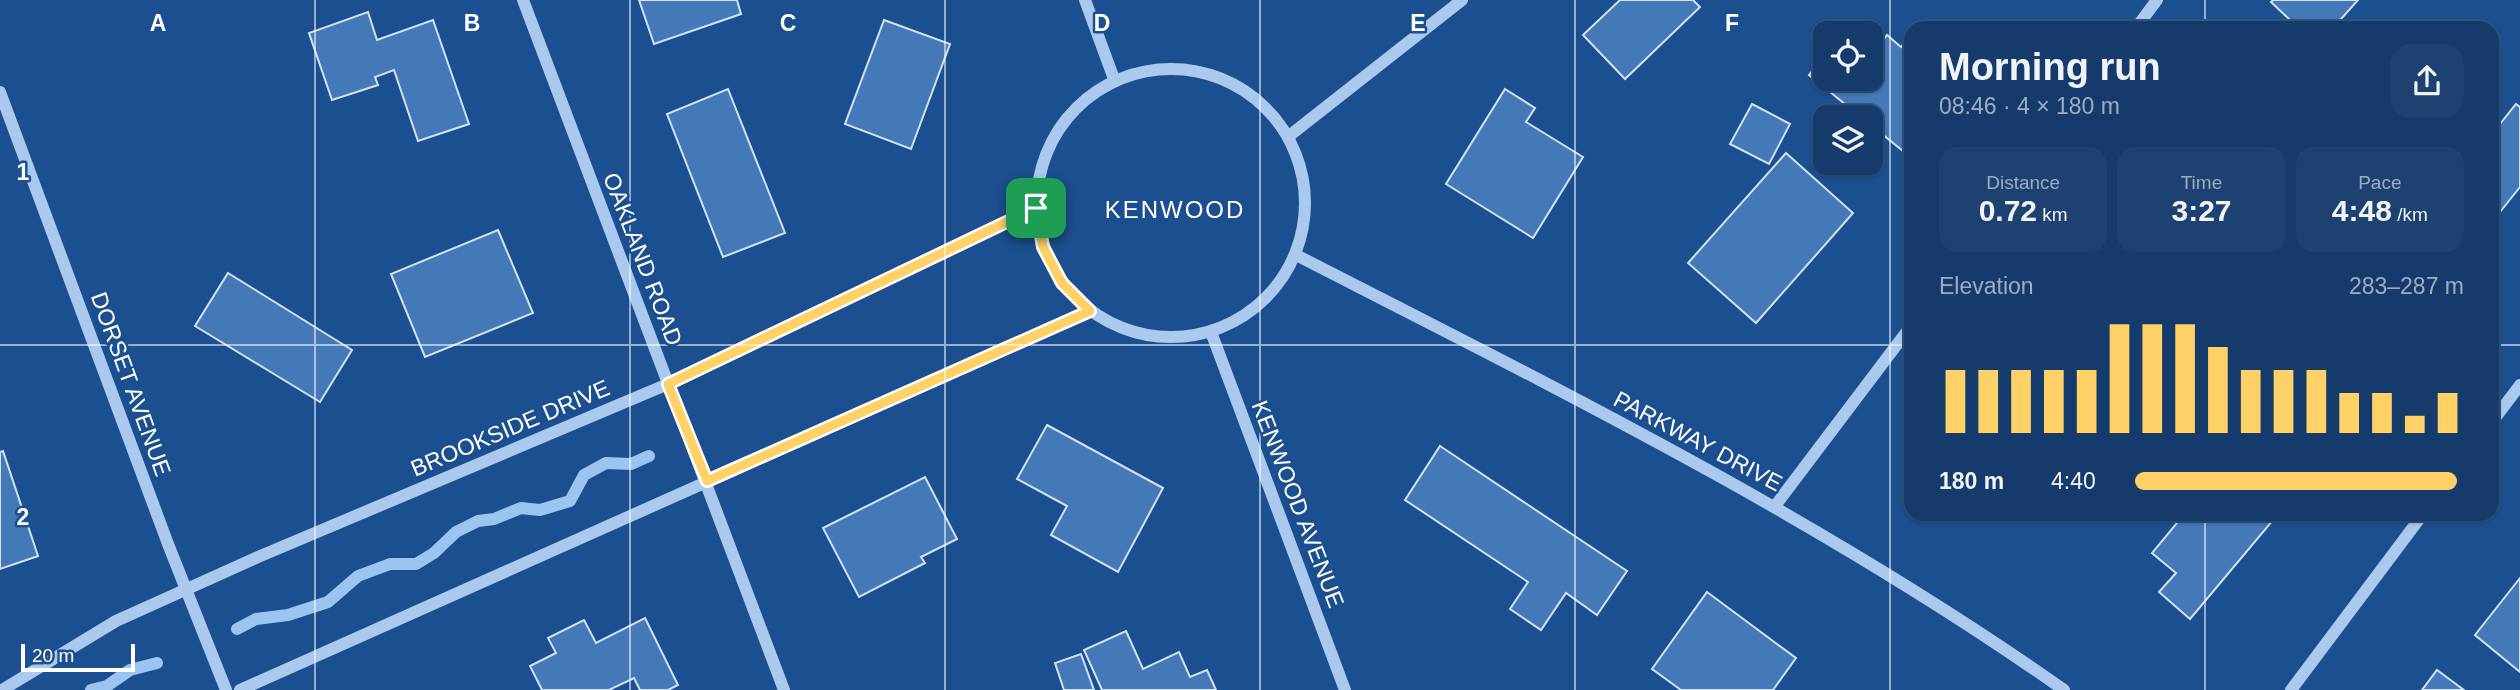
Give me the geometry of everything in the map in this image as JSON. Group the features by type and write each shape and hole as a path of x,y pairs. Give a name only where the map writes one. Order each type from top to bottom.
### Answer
{"street":[{"name":"OAKLAND ROAD","path":"523,0 784,690"},
{"path":"1085,0 1114,79"},
{"path":"1289,136 1462,0"},
{"path":"2141,21 2157,0"},
{"path":"1153,68 1193,69 1231,82 1253,97 1264,105 1289,136 1303,174 1306,215 1296,256 1276,289 1247,316 1211,332 1169,339 1128,331 1090,311 1062,283 1043,247 1036,208 1040,168 1056,132 1081,102 1114,79 1153,68"},
{"name":"DORSET AVENUE","path":"0,92 226,690"},
{"name":"BROOKSIDE DRIVE","path":"2,690 116,621 668,384 1036,208"},
{"name":"PARKWAY DRIVE","path":"1296,256 1489,354 1775,506 1993,640 2064,690"},
{"path":"240,690 1090,311"},
{"name":"KENWOOD AVENUE","path":"1211,332 1345,690"},
{"path":"1775,506 1904,335"},
{"path":"2499,413 2520,385"},
{"path":"2291,690 2418,521"}],"building":[{"path":"639,0 737,0 741,14 654,44"},
{"path":"1620,0 1693,0 1700,7 1625,79 1583,35"},
{"path":"2358,0 2339,21 2287,21 2289,19 2271,2"},
{"path":"368,12 377,40 433,20 469,124 418,141 394,70 375,77 378,85 332,100 309,33"},
{"path":"884,20 950,44 911,149 845,124"},
{"path":"1887,35 1901,47 1904,43 1903,151 1883,135 1883,105 1846,105 1829,91 1883,91 1883,40"},
{"path":"728,89 785,233 723,257 667,114"},
{"path":"1505,89 1535,108 1526,122 1583,157 1533,238 1446,184"},
{"path":"1752,104 1790,124 1769,164 1730,144"},
{"path":"2516,104 2520,107 2520,187 2499,213 2499,125"},
{"path":"1786,153 1853,213 1756,323 1688,263"},
{"path":"498,230 533,313 425,357 391,274"},
{"path":"228,273 352,350 320,402 195,326"},
{"path":"1047,425 1163,488 1118,572 1051,535 1067,506 1017,479"},
{"path":"1440,446 1627,571 1597,615 1566,593 1541,630 1510,609 1528,582 1405,500"},
{"path":"3,451 38,556 0,569 0,452"},
{"path":"925,477 957,539 921,557 925,563 859,597 823,528"},
{"path":"2179,521 2272,521 2190,619 2159,592 2176,573 2152,553"},
{"path":"2520,578 2520,672 2475,635"},
{"path":"1707,592 1796,658 1773,690 1681,690 1652,669"},
{"path":"645,618 678,685 668,690 640,690 634,678 609,690 542,690 530,666 556,653 548,638 584,620 596,643"},
{"path":"1126,631 1143,669 1179,652 1190,677 1207,670 1216,690 1102,690 1084,650"},
{"path":"1081,654 1094,690 1064,690 1055,663"},
{"path":"2437,670 2464,690 2422,690"}],"waterway":[{"path":"237,629 256,619 288,615 328,602 358,576 390,564 416,564 434,553 456,532 478,521 494,519 521,508 540,510 570,501 584,475 606,463 631,464 649,456"},
{"path":"91,690 107,686 130,670 157,663"}],"district":[{"name":"KENWOOD","path":"1175,209"}],"route":[{"path":"1036,208 1043,247 1062,283 1090,311 707,481 668,384 1036,208"}]}
